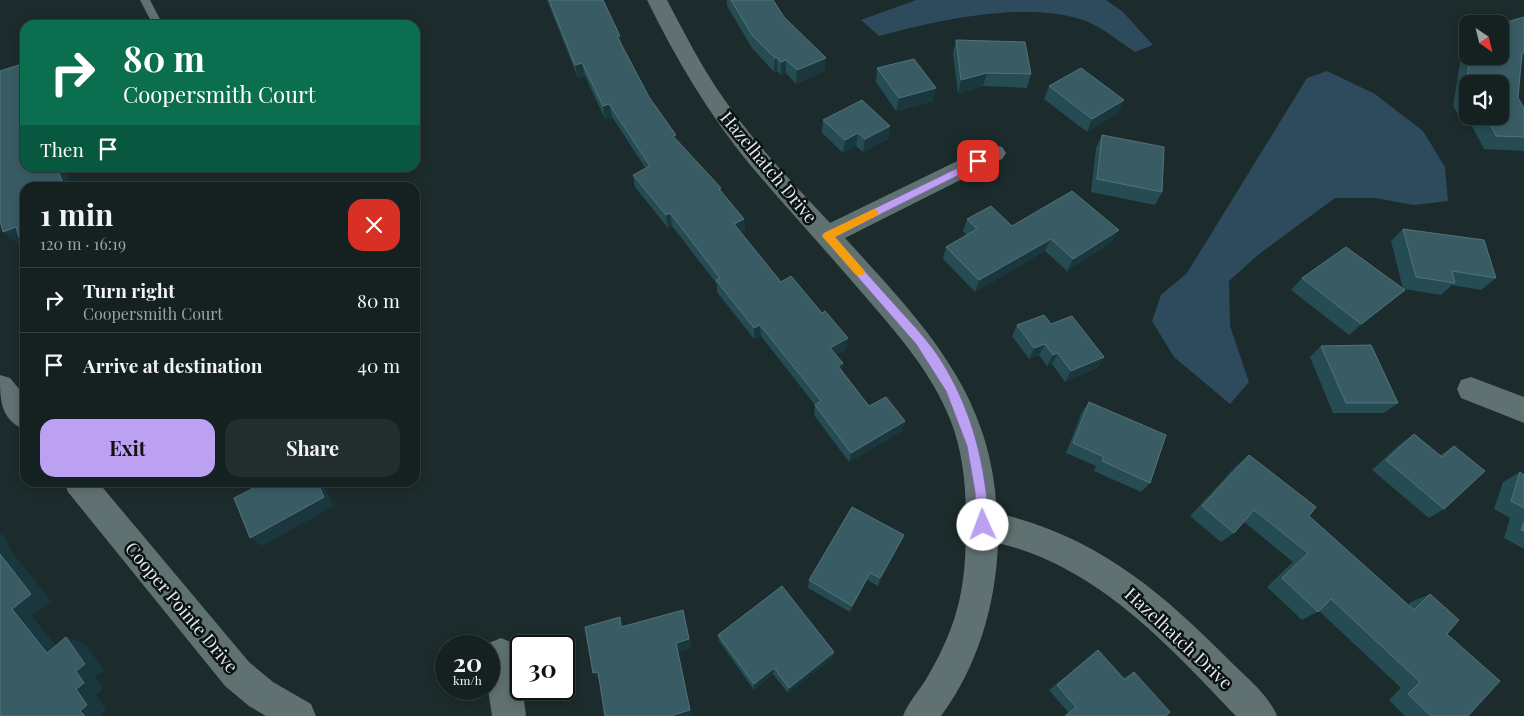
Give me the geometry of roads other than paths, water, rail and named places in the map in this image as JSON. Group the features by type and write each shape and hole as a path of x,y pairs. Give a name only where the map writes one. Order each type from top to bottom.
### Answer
{"street":[{"name":"Hazelhatch Drive","path":"657,0 695,73 727,119 920,341 937,364 951,389 973,446 980,485 983,525 1017,532 1054,545 1107,573 1158,613 1260,716"},
{"path":"827,236 994,153"},
{"path":"0,386 20,411"},
{"path":"1471,388 1524,410"},
{"name":"Cooper Pointe Drive","path":"83,487 237,674 261,694 299,716"},
{"path":"920,716 950,672 964,640 978,590 982,558 983,525"},
{"path":"501,655 509,716"}],"lane":[{"path":"145,0 155,20"}],"water":[{"path":"916,0 1106,0 1123,12 1153,45 1135,52 1105,31 1086,21 1063,15 1037,12 1011,12 955,19 879,36 861,20"},
{"path":"1327,71 1375,94 1423,131 1445,167 1448,201 1414,205 1375,198 1335,198 1259,254 1229,281 1230,326 1249,382 1230,404 1174,357 1152,321 1161,295 1187,273 1307,78"}]}
